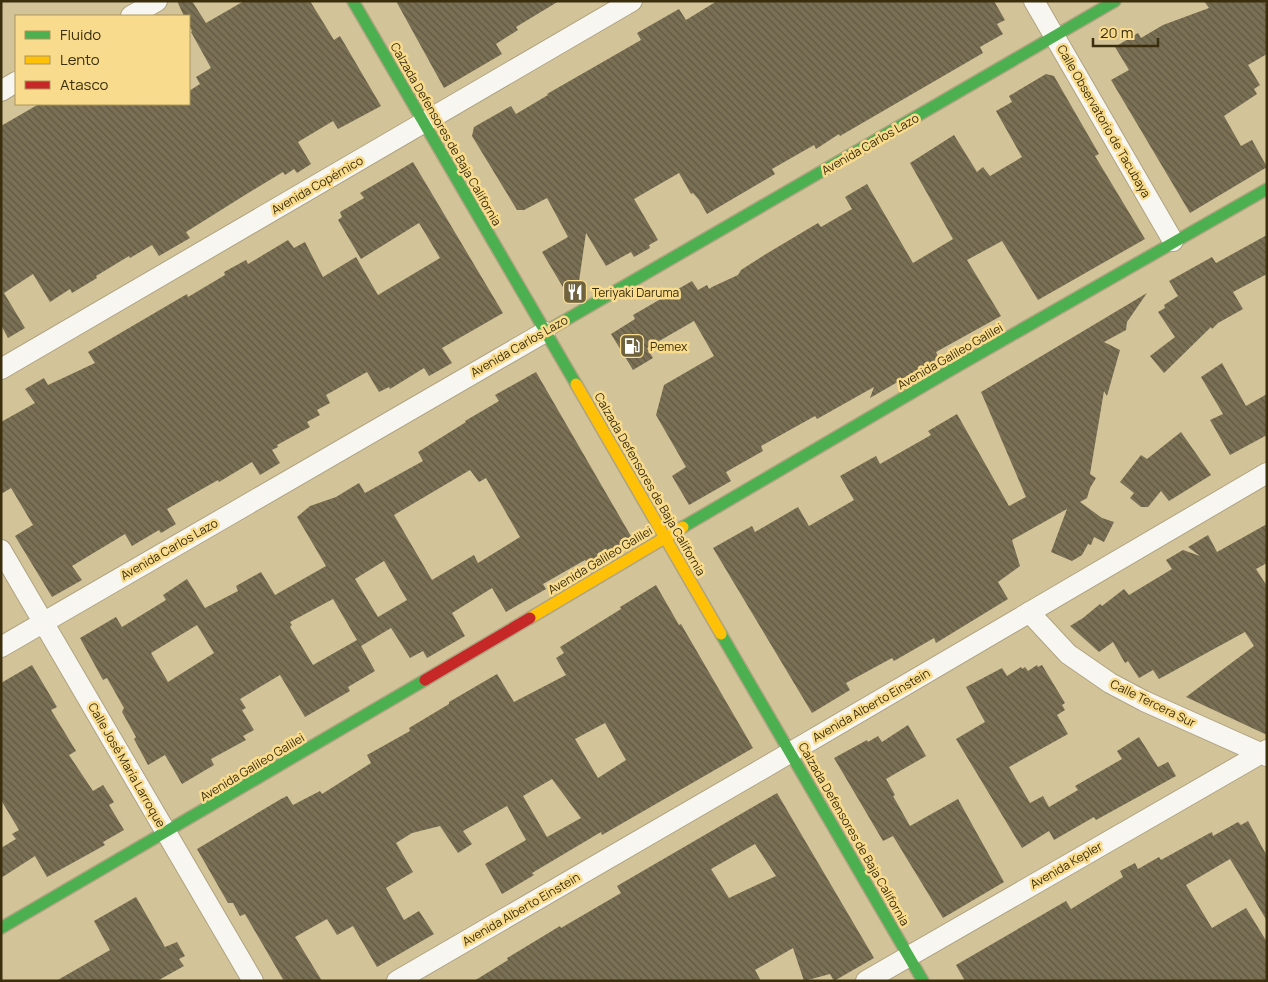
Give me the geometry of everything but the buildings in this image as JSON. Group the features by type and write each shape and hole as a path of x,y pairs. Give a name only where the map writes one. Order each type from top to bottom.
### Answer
{"main road":[{"name":"Calzada Defensores de Baja California","path":"353,1 544,332 924,981"},
{"name":"Avenida Carlos Lazo","path":"544,332 1115,1"},
{"name":"Avenida Galileo Galilei","path":"1,928 167,833 665,537 1267,189"}],"street":[{"path":"133,15 157,1"},
{"name":"Avenida Copérnico","path":"1,369 632,1"},
{"name":"Calle Observatorio de Tacubaya","path":"1034,1 1173,242"},
{"path":"1,91 15,83"},
{"name":"Avenida Carlos Lazo","path":"1,647 544,332"},
{"name":"Avenida Alberto Einstein","path":"397,981 1267,473"},
{"name":"Calle José María Larroque","path":"1,550 253,981"},
{"name":"Calle Tercera Sur","path":"1028,612 1068,654 1110,683 1144,701 1264,753"},
{"name":"Avenida Kepler","path":"866,981 1264,753"}],"traffic: fast":[{"path":"353,1 576,384"},
{"path":"545,332 1115,1"},
{"path":"683,527 949,371 1267,189"},
{"path":"721,634 923,981"},
{"path":"1,928 425,680"}],"traffic: slow":[{"path":"576,384 721,634"},
{"path":"530,618 683,527"}],"traffic: jam":[{"path":"425,680 530,618"}],"place":[{"name":"Teriyaki Daruma","path":"575,292"},
{"name":"Pemex","path":"632,346"}]}
